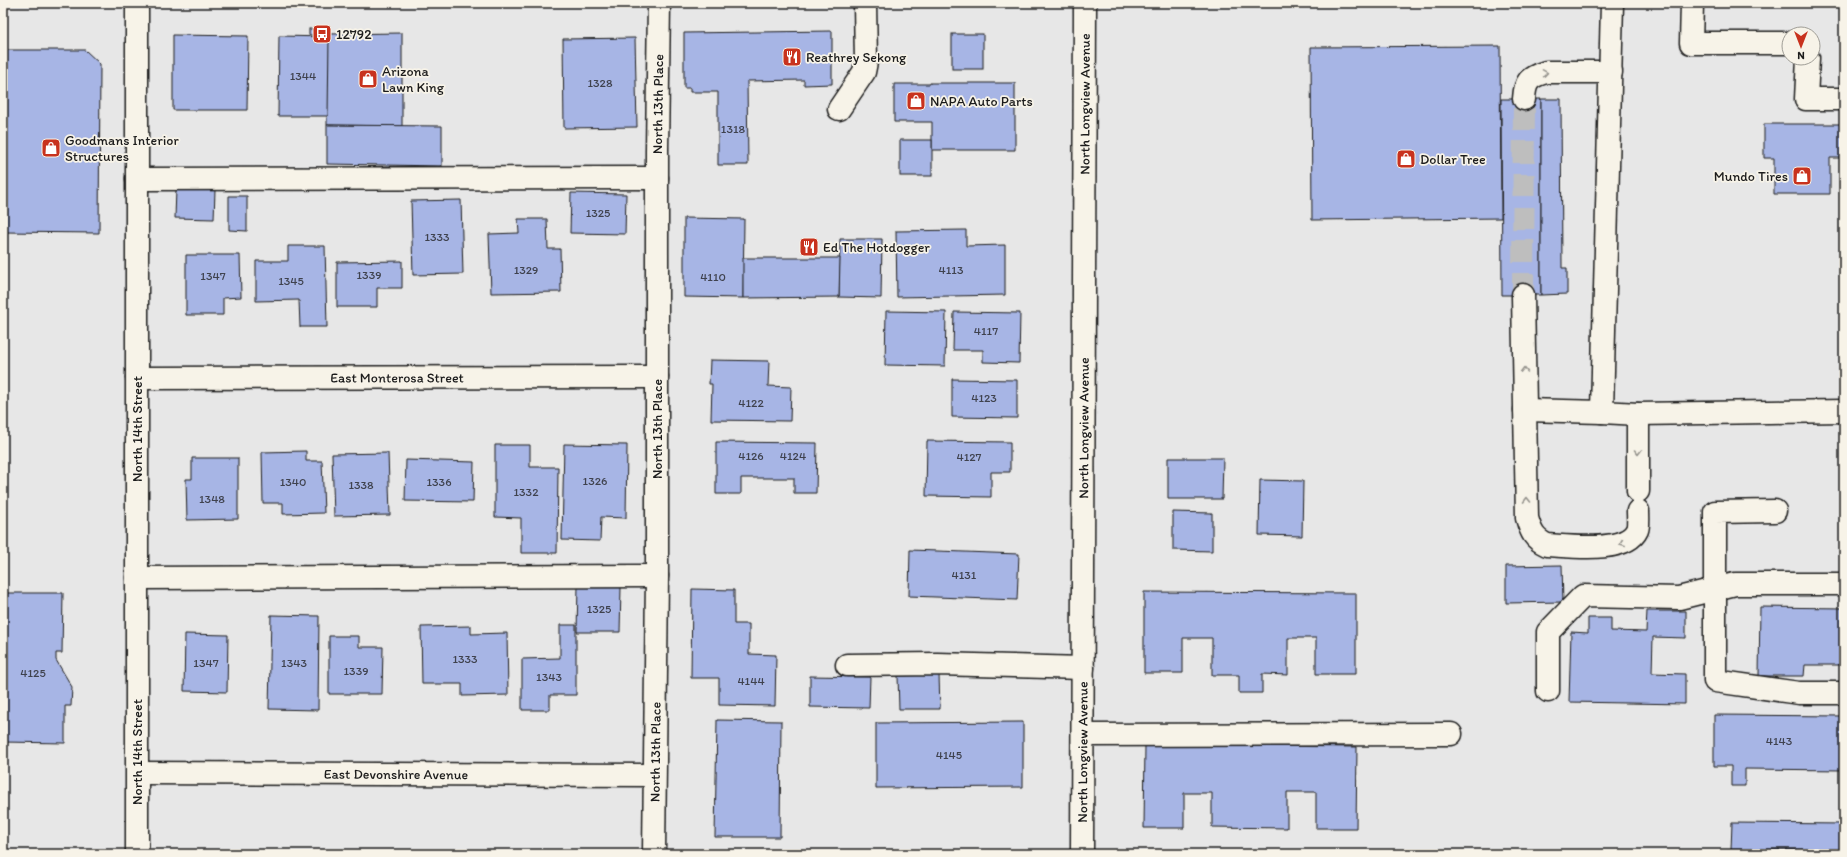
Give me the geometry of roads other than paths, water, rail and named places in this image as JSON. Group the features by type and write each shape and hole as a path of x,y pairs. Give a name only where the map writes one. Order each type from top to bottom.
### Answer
{"street":[{"name":"North 14th Street","path":"137,3 137,854"},
{"name":"North 13th Place","path":"654,854 657,576 657,178 659,3"},
{"path":"839,109 864,72 866,62 865,3"},
{"name":"North Longview Avenue","path":"1082,854 1085,3"},
{"path":"1602,412 1612,3"},
{"path":"1692,3 1691,43 1781,43"},
{"path":"1808,66 1806,99 1844,98"},
{"path":"1524,99 1524,90 1528,80 1536,75 1546,72 1611,72"},
{"path":"138,180 657,178"},
{"path":"1523,295 1527,518 1531,533 1538,541 1547,545 1617,545 1631,539 1638,529 1638,414"},
{"name":"East Monterosa Street","path":"137,378 657,376"},
{"path":"1525,410 1638,414 1844,411"},
{"path":"1775,511 1715,512 1715,681 1799,693 1844,693"},
{"path":"137,578 657,576"},
{"path":"1548,691 1548,632 1583,596 1679,598 1735,584 1844,584"},
{"path":"846,665 937,664 1083,668"},
{"path":"1083,735 1451,734"},
{"name":"East Devonshire Avenue","path":"138,773 654,775"}],"tunnel":[{"path":"1523,295 1524,99"}],"place":[{"name":"12792","path":"322,34"},
{"name":"Reathrey Sekong","path":"792,57"},
{"name":"Arizona Lawn King","path":"368,79"},
{"name":"NAPA Auto Parts","path":"916,101"},
{"name":"Goodmans Interior Structures","path":"51,148"},
{"name":"Dollar Tree","path":"1406,159"},
{"name":"Mundo Tires","path":"1802,176"},
{"name":"Ed The Hotdogger","path":"809,247"}]}
